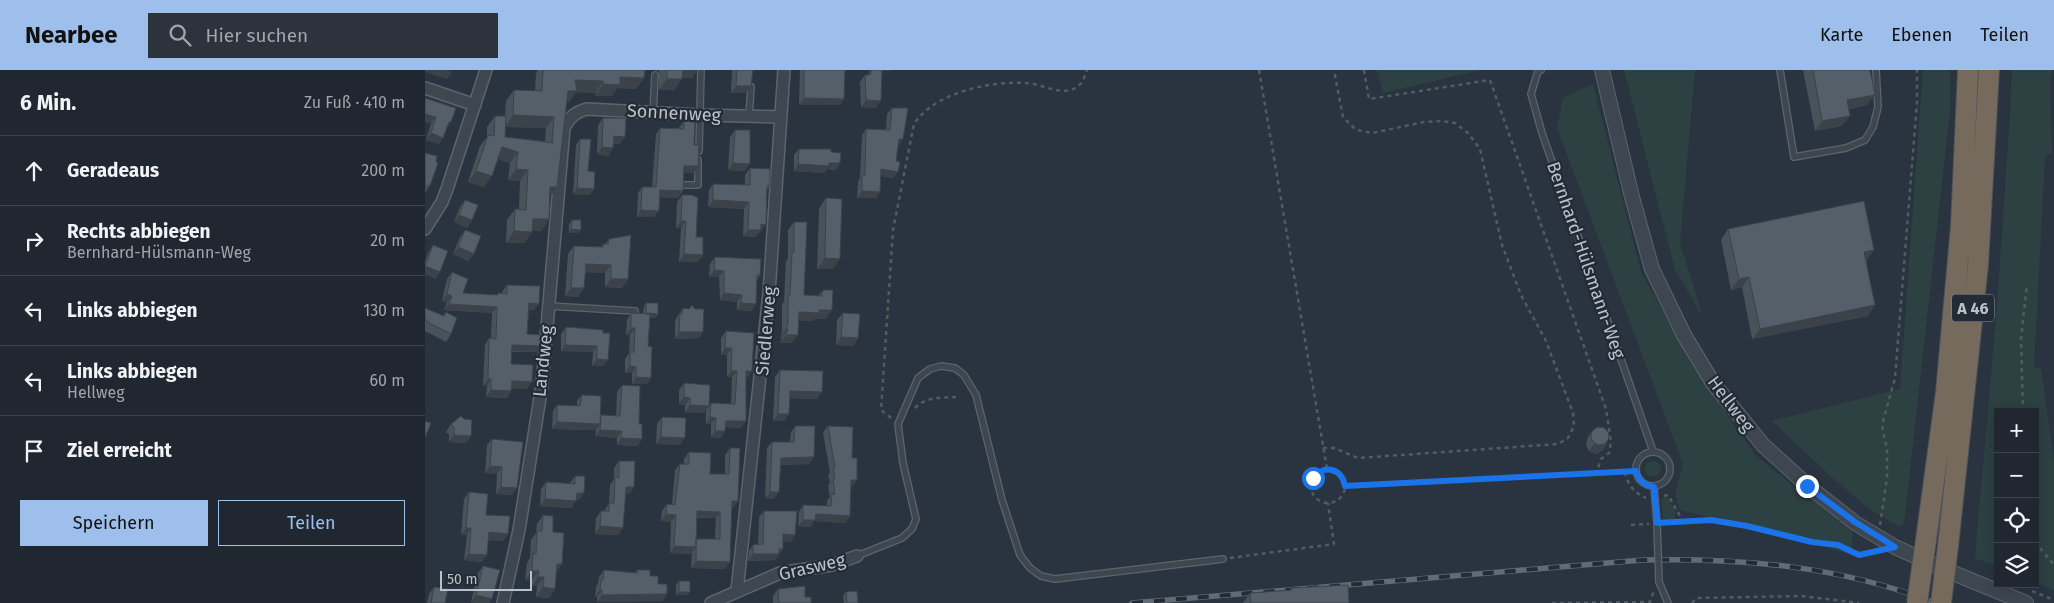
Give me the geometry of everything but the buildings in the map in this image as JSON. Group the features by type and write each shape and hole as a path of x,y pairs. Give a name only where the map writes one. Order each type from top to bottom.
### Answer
{"highway":[{"name":"A 46","path":"1917,603 1946,392 1961,226 1968,70"},
{"name":"A 46","path":"1941,603 1978,264 1989,70"}],"street":[{"path":"425,229 445,196 485,70"},
{"name":"Siedlerweg","path":"737,591 769,293 784,70"},
{"name":"Hellweg","path":"1603,70 1632,197 1652,269 1689,343 1713,383 1763,445 1807,486 1855,522 1895,547 2026,603"},
{"path":"425,88 475,105"},
{"name":"Sonnenweg","path":"570,118 578,111 587,109 781,117"},
{"name":"Landweg","path":"503,603 519,530 543,381 564,128 570,118"},
{"name":"Grasweg","path":"711,603 780,573 833,565 857,556"}],"lane":[{"path":"683,185 698,185 701,70"},
{"name":"Bernhard-Hülsmann-Weg","path":"1541,70 1538,71 1531,94 1542,133 1653,451"},
{"path":"1780,70 1794,157 1846,148 1865,140 1873,127 1878,107 1876,70"},
{"path":"653,112 655,75"},
{"path":"749,116 751,87"},
{"path":"549,306 635,311"},
{"path":"857,556 902,538 912,529 916,519 903,463 898,424 918,378 930,369 941,366 955,368 964,375 976,395 1002,500 1020,555 1030,568 1041,576 1055,579 1223,559"},
{"path":"1653,451 1661,453 1671,466 1666,481 1654,487 1642,483 1638,479 1636,471 1637,461 1644,454 1653,451"},
{"path":"1654,487 1659,582 1669,603"}],"path":[{"path":"898,424 881,410 893,230 913,124 919,115 937,101 963,92 987,86 1026,82 1059,90 1072,90 1083,82 1087,70"},
{"path":"1259,70 1327,469"},
{"path":"1323,448 1334,448 1358,458 1558,444 1568,438 1574,426 1573,413 1546,340 1521,295 1502,245 1480,148 1469,132 1455,123 1442,120 1423,122 1372,133 1356,130 1343,117 1334,70"},
{"path":"1364,70 1369,98 1490,80 1606,409 1611,442 1609,453 1601,459 1596,474"},
{"path":"1878,537 1887,478 1887,450 1882,425 1895,378 1917,102 1917,70"},
{"path":"2023,408 2021,339 2027,284"},
{"path":"913,410 921,402 929,398 956,397"},
{"path":"1327,469 1337,472 1345,486 1341,496 1328,503 1323,502 1314,495 1311,484 1317,474 1327,469"},
{"path":"1345,486 1636,471"},
{"path":"1223,559 1334,544 1328,503"},
{"path":"1631,525 1711,520 1747,526 1812,542 1838,545 1859,555 1895,547"},
{"path":"2036,543 2054,566"},
{"path":"1552,603 1650,602 1659,582"},
{"path":"1692,603 1696,598 1802,596 1859,603"}],"green space":[{"path":"1377,70 1480,70 1383,93"},
{"path":"1624,70 1695,70 1680,243 1703,317 1675,270"},
{"path":"1923,70 1950,70 1950,111 1904,524 1899,527 1867,507 1829,475 1772,421 1900,389"},
{"path":"2012,70 2052,70 2050,90 2052,153 2045,157 2034,368 2041,368 2054,462 2054,590 2039,584 2039,408 1994,408 1994,565 1975,558 1997,306"},
{"path":"1593,84 1641,272 1693,366 1755,455 1853,533 1851,555 1802,539 1680,510 1675,494 1683,464 1557,128 1563,98"},
{"path":"1653,461 1659,463 1661,469 1659,475 1653,477 1647,475 1645,469 1647,463"},
{"path":"1667,497 1676,513 1674,519 1663,520 1661,499"}],"railway":[{"path":"1132,603 1643,560 1718,561 1791,567 1864,580 1900,590 1935,603"}],"route":[{"path":"1313,478 1321,470 1327,469 1337,472 1344,481 1345,486 1636,471 1638,479 1642,483 1654,487 1657,523 1711,520 1747,526 1812,542 1838,545 1859,555 1895,547 1855,522 1807,486"}]}
